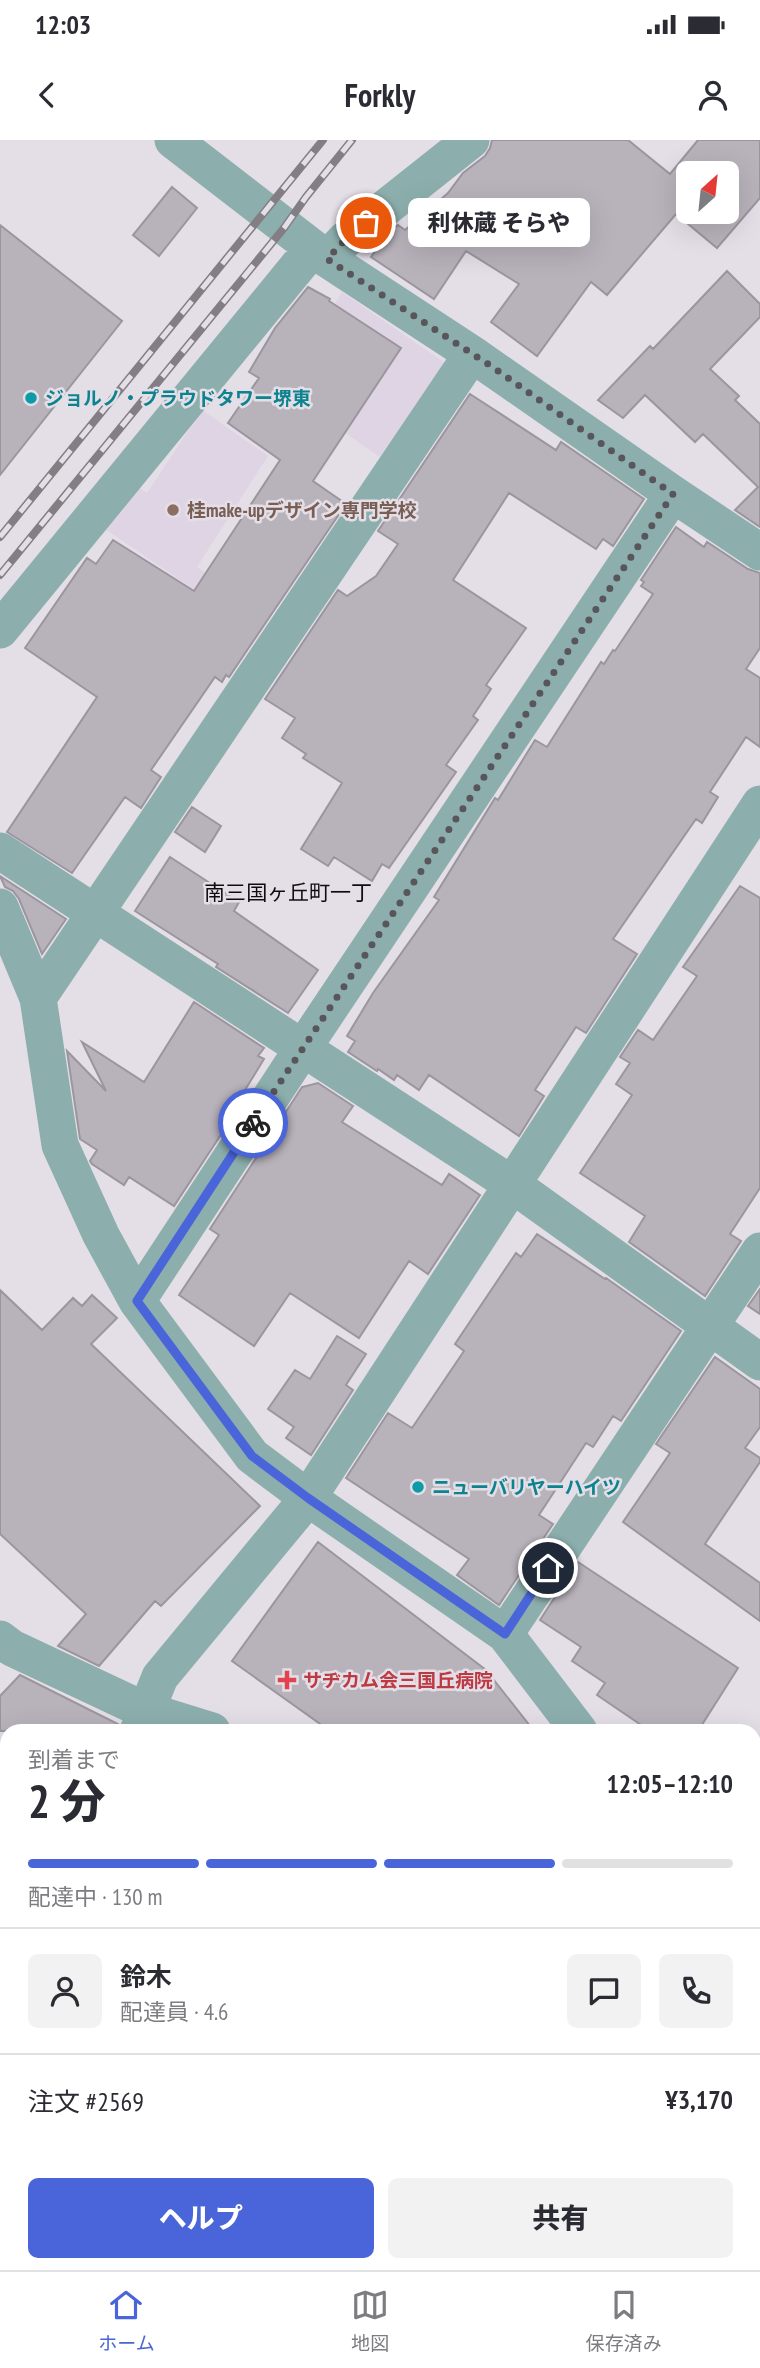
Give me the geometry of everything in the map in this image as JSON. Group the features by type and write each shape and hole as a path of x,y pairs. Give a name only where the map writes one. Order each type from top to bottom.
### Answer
{"street":[{"path":"173,140 319,254 472,354 760,552"},
{"path":"0,630 319,254 345,240 471,140"},
{"path":"38,998 472,354"},
{"path":"137,1301 673,494"},
{"path":"141,1720 160,1677 308,1498 760,804"},
{"path":"0,851 98,912 513,1185 760,1362"},
{"path":"0,907 38,998 60,1145 101,1235 137,1301 252,1456 308,1498 505,1634 574,1724"},
{"path":"505,1634 760,1251"},
{"path":"4,1649 141,1720 167,1724"}],"shaded area":[{"path":"342,292 445,363 380,457 284,391"},
{"name":"桂make-upデザイン専門学校","path":"202,410 268,456 197,567 222,585 211,601 102,527 132,483 147,493"}],"building":[{"path":"492,140 628,140 670,174 676,167 676,214 607,295 591,282 537,356 491,322 519,284 466,251 434,299 371,257 389,232 398,225 405,230 448,193 463,173 485,156"},
{"path":"698,140 760,140 760,198 739,222 739,161 681,161"},
{"path":"172,187 197,208 159,256 133,235"},
{"path":"688,224 738,224 717,248"},
{"name":"ジョルノ・プラウドタワー堺東","path":"0,225 122,321 0,475"},
{"path":"727,271 760,304 760,317 710,369 739,396 735,400 760,424 760,527 735,510 758,487 703,434 695,442 645,395 623,418 598,400 650,346 653,349"},
{"path":"308,287 401,348 313,481 346,504 229,677 226,675 222,682 215,677 151,770 161,777 141,808 125,797 72,873 7,832 97,697 25,648 87,558 96,564 113,540 194,591 280,460 228,423 259,378 249,372 275,328"},
{"path":"470,394 556,450 561,442 644,499 613,546 603,539 596,549 509,493 453,580 526,628 486,685 491,689 473,716 478,720 446,765 456,772 389,868 382,864 372,881 334,857 328,866 301,849 342,783 303,758 306,754 282,738 295,718 265,699 338,590 347,596 376,576 398,544 378,531"},
{"path":"676,527 704,547 707,542 748,569 760,573 760,648 746,669 760,678 760,747 746,737 710,792 718,797 702,823 696,819 613,939 637,954 586,1033 576,1027 535,1090 544,1096 519,1136 429,1075 419,1090 397,1075 394,1080 378,1069 377,1071 348,1052 355,1041 347,1036 373,993 439,900 434,897 495,798 498,800 535,740 547,747 601,662 604,664 613,650 615,651 653,594 641,586 644,582 641,580"},
{"path":"192,807 221,826 205,852 175,832"},
{"path":"170,857 239,902 234,911 318,970 288,1013 135,911"},
{"path":"0,876 66,919 42,954 19,899 13,891 5,887"},
{"path":"740,886 760,898 760,1188 730,1234 741,1241 705,1296 629,1242 645,1216 580,1173 632,1095 616,1084 630,1063 620,1057 638,1030 653,1040 697,976 683,967"},
{"path":"194,1002 264,1048 258,1056 264,1059 237,1103 243,1101 174,1206 129,1177 124,1185 92,1164 90,1161 97,1150 80,1139 67,1051 106,1091 82,1042 144,1082"},
{"path":"318,1083 353,1106 342,1122 442,1185 449,1174 480,1195 428,1274 409,1261 359,1338 290,1293 254,1346 179,1295 219,1235 210,1229 302,1087"},
{"path":"537,1234 681,1331 621,1421 613,1416 593,1447 586,1443 539,1515 553,1524 499,1605 457,1575 469,1559 346,1478 388,1413 412,1428 464,1351 455,1344 516,1253 521,1257"},
{"path":"760,1289 760,1314 748,1306"},
{"path":"0,1290 42,1330 73,1298 82,1306 92,1295 117,1318 91,1344 260,1506 161,1606 155,1601 99,1666 58,1646 86,1614 0,1534"},
{"path":"337,1336 366,1354 346,1385 353,1390 311,1455 286,1438 294,1427 268,1409 295,1370 310,1379"},
{"path":"715,1357 760,1389 760,1427 745,1448 760,1458 760,1462 705,1544 760,1583 760,1621 623,1522 670,1453 656,1444"},
{"path":"318,1542 486,1670 528,1724 320,1724 232,1661"},
{"path":"578,1562 738,1668 702,1724 640,1724 597,1695 605,1683 572,1661 581,1647 540,1620"},
{"path":"20,1675 118,1724 0,1724 0,1696"}],"railway":[{"path":"0,537 323,140"},
{"path":"0,575 284,228 352,140"}],"way so far":[{"path":"253,1123 673,494 494,368 327,259 366,223"}],"place":[{"name":"利休蔵 そらや","path":"366,223"},
{"name":"ジョルノ・プラウドタワー堺東","path":"31,398"},
{"name":"桂make-upデザイン専門学校","path":"173,510"},
{"name":"ニューバリヤーハイツ","path":"418,1487"},
{"name":"サヂカム会三国丘病院","path":"287,1680"}],"district":[{"name":"南三国ヶ丘町一丁","path":"288,892"}],"route":[{"path":"253,1123 137,1301 252,1456 308,1498 505,1634 548,1568"}]}
